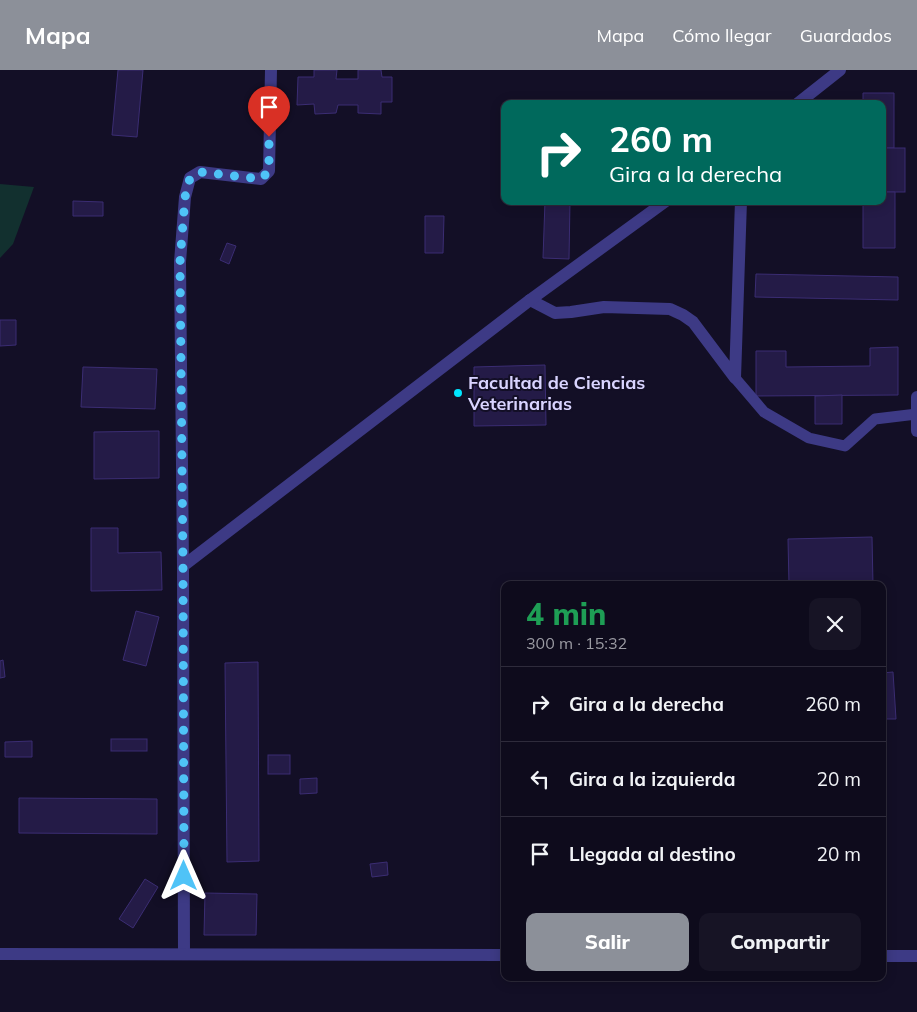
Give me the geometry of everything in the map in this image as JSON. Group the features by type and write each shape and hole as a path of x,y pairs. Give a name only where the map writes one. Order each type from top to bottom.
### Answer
{"street":[{"path":"184,953 180,262 185,197 190,178 200,172 261,179 269,171 271,70"},
{"path":"802,100 840,70"},
{"path":"183,566 530,300 661,205"},
{"path":"735,378 741,205"},
{"path":"530,300 555,313 604,307 670,310 683,315 693,322 735,378"},
{"path":"917,397 917,432"},
{"path":"0,954 501,954"},
{"path":"886,956 917,956"}],"lane":[{"path":"735,378 764,412 809,438 845,446 875,419 917,414"}],"green space":[{"path":"0,184 34,187 13,244 0,258"}],"building":[{"path":"118,70 143,70 137,137 112,135"},
{"path":"314,70 337,70 336,79 358,79 358,70 381,70 382,77 392,77 392,102 381,102 381,114 358,113 358,105 338,105 336,113 315,114 314,104 297,105 298,77 314,77"},
{"path":"863,93 894,93 894,148 886,148 886,100 863,100"},
{"path":"886,148 905,148 905,192 886,192"},
{"path":"886,192 895,192 895,248 863,248 863,205 886,205"},
{"path":"73,201 103,202 103,216 73,216"},
{"path":"545,205 570,205 569,259 543,258"},
{"path":"425,216 444,216 443,253 425,253"},
{"path":"227,243 236,246 229,264 220,260"},
{"path":"756,274 898,277 898,300 755,297"},
{"path":"0,320 16,320 16,345 0,346"},
{"path":"898,347 898,395 756,396 756,351 786,351 786,367 870,366 870,348"},
{"path":"545,365 546,425 474,426 474,367"},
{"path":"83,367 157,369 155,409 81,407"},
{"path":"842,395 842,424 815,424 815,396"},
{"path":"159,431 159,478 94,479 94,432"},
{"path":"91,528 118,528 118,553 161,552 162,590 91,591"},
{"path":"872,537 873,581 789,581 788,539"},
{"path":"136,611 159,617 146,666 123,660"},
{"path":"3,660 5,677 0,678 0,661"},
{"path":"258,662 259,861 227,862 225,663"},
{"path":"893,672 896,719 886,719 886,673"},
{"path":"111,739 147,739 147,751 111,751"},
{"path":"32,741 32,757 5,757 5,742"},
{"path":"268,755 290,755 290,774 268,774"},
{"path":"317,778 317,793 300,794 300,779"},
{"path":"19,798 157,799 157,834 19,833"},
{"path":"387,862 388,875 372,877 370,864"},
{"path":"145,879 158,887 133,928 119,919"},
{"path":"205,893 257,894 256,935 204,935"}],"place":[{"name":"Facultad de Ciencias Veterinarias","path":"458,393"}],"route":[{"path":"184,876 180,262 185,197 190,178 200,172 261,179 269,171 269,137"}]}
